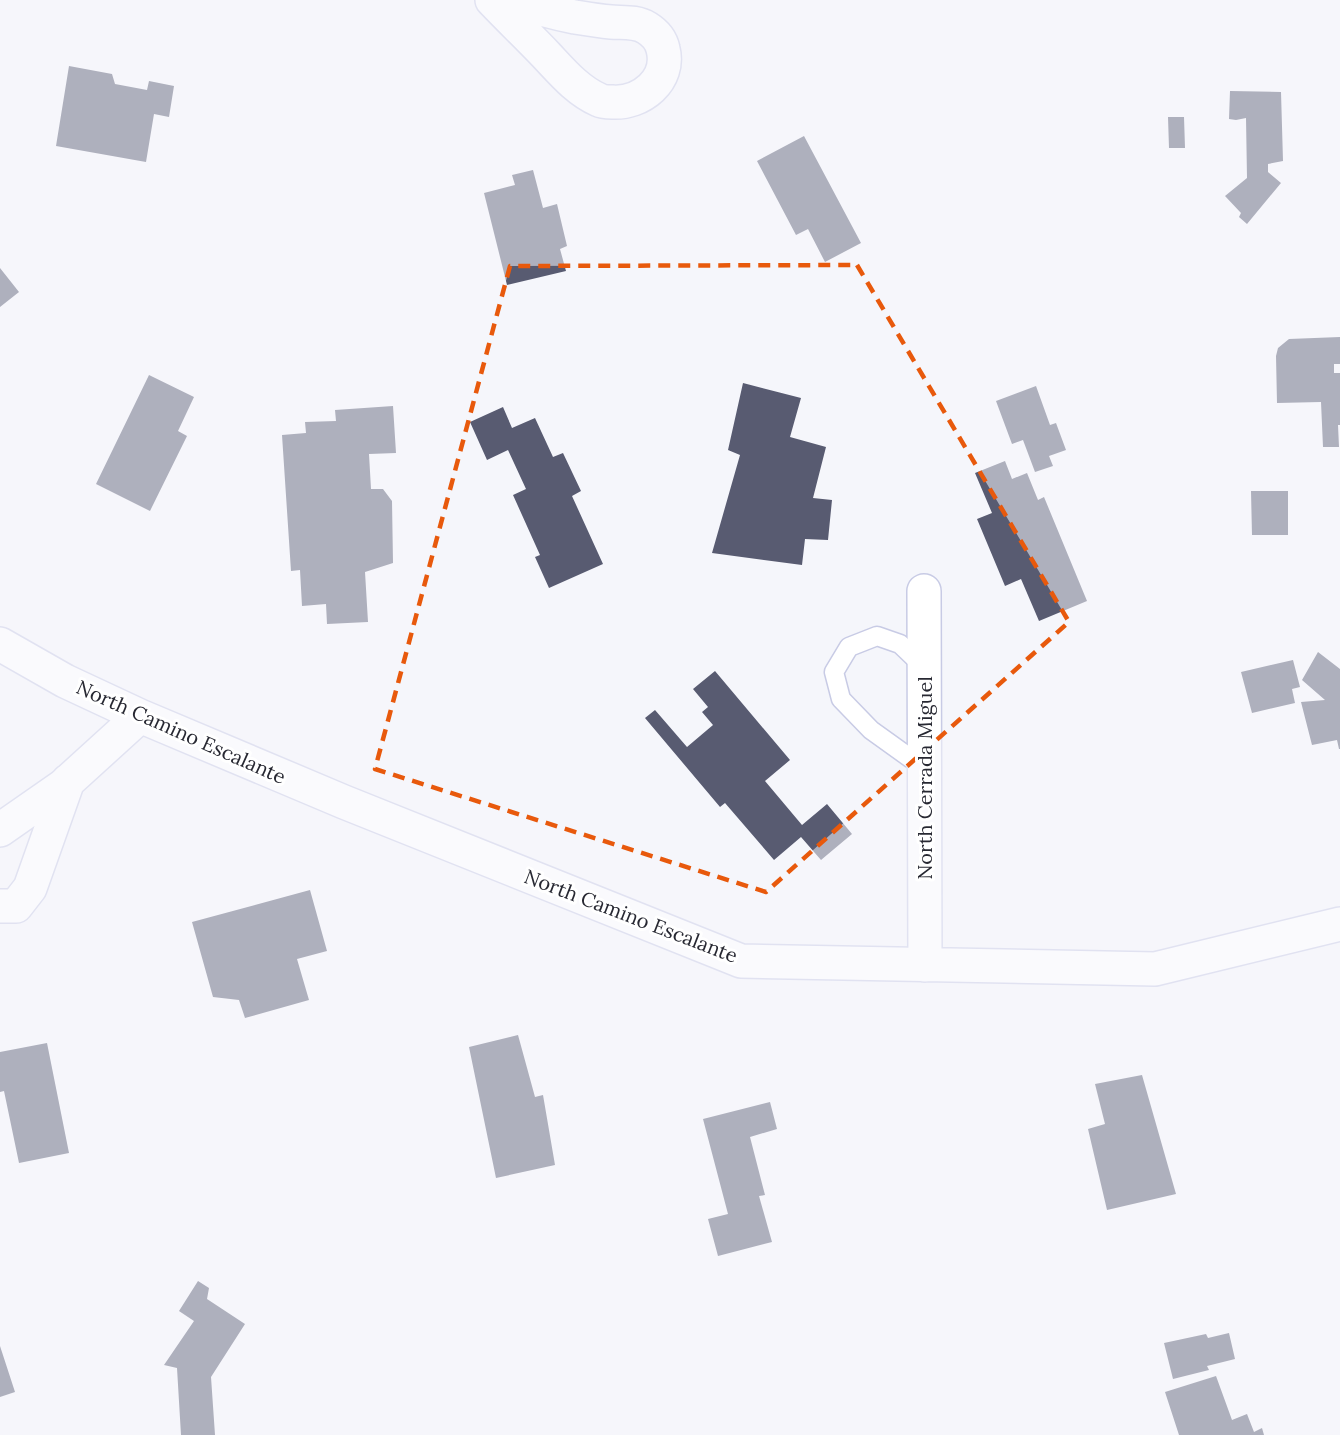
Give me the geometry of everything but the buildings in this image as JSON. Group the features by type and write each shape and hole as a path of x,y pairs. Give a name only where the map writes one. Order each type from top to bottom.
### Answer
{"street":[{"path":"492,0 572,81 588,94 602,101 618,103 631,101 655,85 663,71 665,58 662,43 654,32 644,26 572,16 513,0"},
{"name":"North Cerrada Miguel","path":"924,591 925,965"},
{"name":"North Camino Escalante","path":"0,644 65,681 140,716 344,802 741,961 1155,969 1340,924"},
{"path":"0,830 68,781 140,716"},
{"path":"0,906 16,906 30,888 68,781"}],"lane":[{"path":"924,668 900,644 877,636 849,647 834,672 841,699 871,730 924,768"}],"highlighted area":[{"path":"857,265 1069,622 766,892 375,769 510,266"}]}
